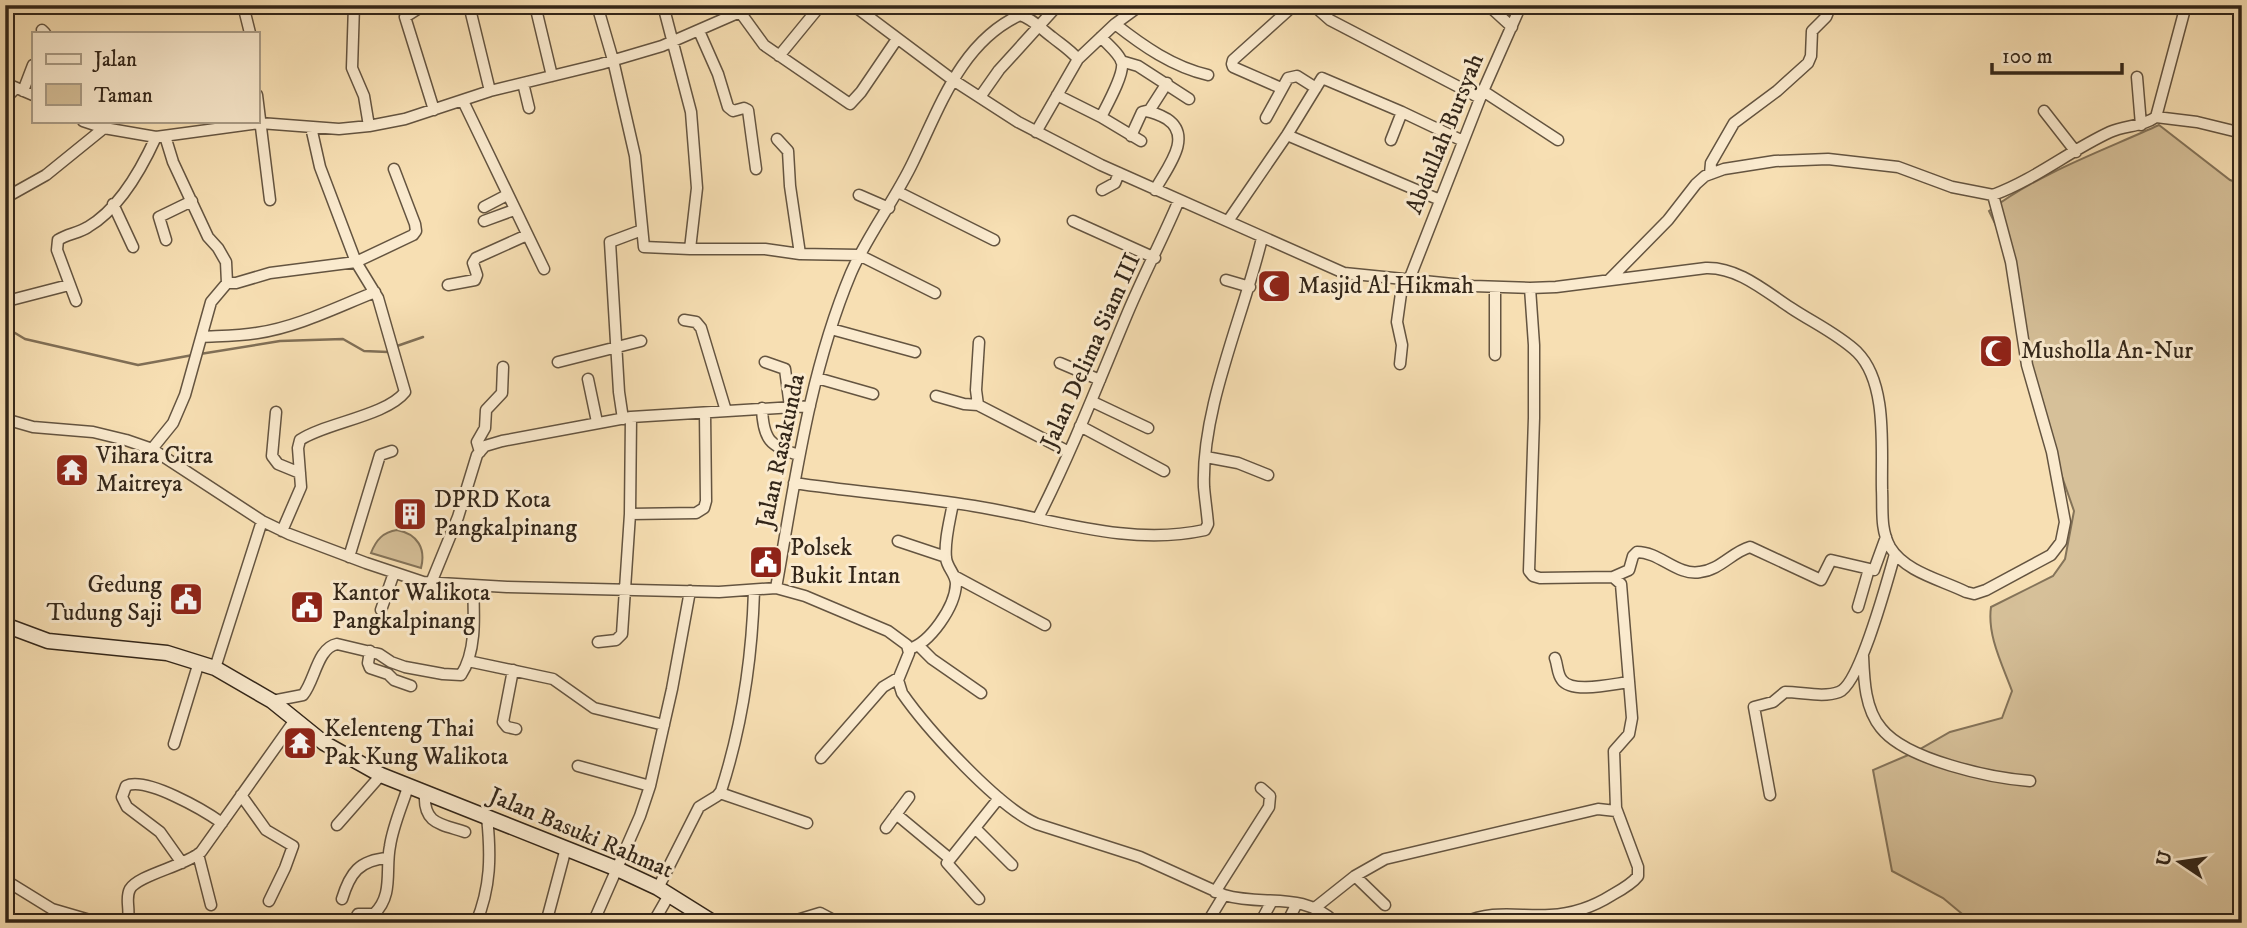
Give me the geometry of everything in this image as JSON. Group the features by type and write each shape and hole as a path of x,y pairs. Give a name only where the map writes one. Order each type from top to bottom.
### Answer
{"street":[{"path":"250,32 244,8 262,5"},
{"path":"354,5 352,68 363,96 369,126"},
{"path":"424,5 407,14 405,18 434,110"},
{"path":"469,5 490,91"},
{"path":"535,5 552,76"},
{"path":"597,5 635,156 645,248 765,249 800,254 859,255 935,293"},
{"path":"663,5 691,112 697,194 690,249"},
{"path":"853,5 953,80 1036,132 1155,190 1344,273 1530,288 1706,268 1723,270 1745,278 1857,352 1871,371 1878,395 1882,520 1886,537 1895,554 1919,571 1974,594 2054,552 2063,536 2065,513 2027,366 2011,262 1993,195"},
{"path":"980,97 999,70 1058,5"},
{"path":"1036,132 1078,58 1115,24 1141,5"},
{"path":"1313,5 1330,20 1481,94 1558,140"},
{"path":"1488,5 1512,27"},
{"name":"Abdullah Bursyah","path":"1400,363 1402,345 1397,322 1406,279 1481,94 1521,5"},
{"path":"1710,174 1711,163 1734,123 1777,91 1808,63 1811,56 1812,31 1826,17 1831,5"},
{"path":"2156,117 2186,5"},
{"path":"779,56 820,6"},
{"path":"1281,88 1233,67 1232,64 1233,60 1292,6"},
{"path":"86,122 104,128 160,137 260,123 339,129 395,122 490,91 673,42 699,32 738,9 764,45 850,104 897,39"},
{"name":"Jalan Rasakunda","path":"776,588 799,455 817,378 831,328 859,255 898,192 953,80 983,39 1020,15 1041,26"},
{"path":"1115,24 1145,47 1189,70 1208,75"},
{"path":"1041,26 1078,58"},
{"path":"699,32 718,75 728,107 733,111 744,108 748,110 756,169"},
{"path":"1101,37 1121,61 1138,66 1189,99"},
{"path":"1101,117 1121,73 1121,61"},
{"path":"5,99 19,89 32,67"},
{"path":"1266,118 1288,78 1297,76 1315,88"},
{"path":"2137,76 2141,125"},
{"path":"1228,221 1287,135 1321,79 1326,78 1464,141"},
{"path":"523,83 529,108"},
{"path":"1057,95 1101,117 1136,139 1142,113 1149,111 1167,83"},
{"path":"463,101 544,269"},
{"path":"1149,111 1170,122 1180,135 1175,153 1155,190"},
{"path":"2044,111 2076,152"},
{"path":"1391,140 1402,112"},
{"path":"259,114 270,200"},
{"path":"1609,280 1668,220 1696,184 1710,174 1758,163 1828,159 1898,167 1952,187 1993,195 2024,183 2109,132 2141,125 2156,117 2197,122 2242,133"},
{"path":"282,531 300,492 298,445 303,438 374,411 398,399 405,392 375,292 356,262 320,167 311,127"},
{"path":"5,198 46,175 104,128"},
{"path":"1287,135 1440,200"},
{"path":"152,449 173,423 186,395 211,302 227,283 226,262 208,237 160,137"},
{"path":"76,301 57,250 58,240 85,229 102,217 135,177 160,137"},
{"path":"777,139 788,151 800,254"},
{"path":"227,283 236,284 270,273 356,262 413,235 416,231 394,169"},
{"path":"1102,190 1115,183 1119,173"},
{"path":"898,192 994,240"},
{"path":"484,206 507,195"},
{"path":"859,195 889,208"},
{"name":"Jalan Delima Siam III","path":"1038,518 1179,200"},
{"path":"166,240 159,217 191,201"},
{"path":"113,204 133,247"},
{"path":"484,221 514,210"},
{"path":"1073,221 1154,258"},
{"path":"598,642 617,640 620,637 630,514 627,418 619,392 610,243 642,230"},
{"path":"448,285 475,280 475,258 527,235"},
{"path":"794,483 953,503 1132,536 1205,530 1208,524 1204,486 1206,457 1218,388 1250,287 1262,238"},
{"path":"1226,280 1250,287"},
{"path":"5,298 11,300 69,285"},
{"path":"1495,287 1495,355"},
{"path":"1530,288 1534,345 1534,418 1529,571 1533,576 1614,577 1628,571 1637,552 1650,554 1683,570 1697,573 1712,569 1750,547 1821,580 1831,560 1875,570 1886,537"},
{"path":"202,337 272,330 292,325 375,292"},
{"path":"684,320 696,322 701,328 726,411"},
{"path":"831,328 915,352"},
{"path":"558,362 641,341"},
{"path":"978,405 976,390 979,342"},
{"path":"765,362 785,369 790,407"},
{"path":"1060,363 1100,380"},
{"path":"480,452 477,442 485,428 486,410 502,393 503,367"},
{"path":"817,378 873,394"},
{"path":"588,379 597,422"},
{"path":"936,396 978,405 1069,452"},
{"path":"1091,401 1148,428"},
{"path":"432,583 480,452 485,446 627,418 810,407"},
{"path":"762,408 763,428 770,442 780,450 799,455"},
{"path":"276,412 272,456 278,464 300,473"},
{"path":"630,514 692,513 704,508 705,413"},
{"path":"5,419 33,427 93,432 152,449 262,521 282,531 394,573 432,583 690,591 754,591 776,588 821,602 888,631 981,693"},
{"path":"1080,426 1164,471"},
{"path":"349,556 379,452 392,451"},
{"path":"1206,457 1238,463 1268,475"},
{"path":"821,758 883,687 898,678 914,648 940,622 954,592 954,576 946,556 953,503"},
{"path":"215,668 262,521"},
{"path":"898,541 946,556"},
{"path":"1770,795 1754,707 1773,702 1785,692 1826,694 1840,691 1851,680 1863,653 1895,554"},
{"path":"1858,607 1869,569"},
{"path":"381,610 394,573"},
{"path":"954,576 1045,625"},
{"path":"1464,923 1476,917 1503,914 1547,916 1580,911 1607,898 1638,876 1638,867 1616,811 1614,751 1631,730 1623,593 1621,582 1614,577"},
{"path":"272,701 303,695 330,645 337,644 370,651 405,667 457,676 462,674 468,661 473,624 473,586"},
{"path":"593,923 650,786 690,591"},
{"path":"653,923 699,807 720,793 726,776 748,671 754,591"},
{"name":"Jalan Basuki Rahmat","path":"5,625 48,641 152,651 215,668 272,701 324,743 381,775 615,868 664,892 714,923"},
{"path":"370,651 370,668 411,686"},
{"path":"1863,653 1864,684 1868,700 1881,729 1892,739 1912,752 1968,770 2031,781"},
{"path":"1555,658 1559,677 1568,686 1579,688 1629,682"},
{"path":"468,661 559,682 594,708 663,725"},
{"path":"174,744 200,662"},
{"path":"513,670 503,720 508,727 516,729"},
{"path":"898,678 900,689 909,703 999,799 1021,817 1140,857 1219,894 1316,907 1336,923"},
{"path":"123,923 128,918 129,892 135,883 198,854 295,720"},
{"path":"578,766 650,786"},
{"path":"337,825 381,775"},
{"path":"182,863 160,832 127,807 122,797 126,786 142,785 184,800 222,823"},
{"path":"353,923 358,914 367,916 376,913 384,900 393,832 408,787"},
{"path":"1207,923 1219,894 1270,803 1270,796 1261,788"},
{"path":"720,793 807,822"},
{"path":"425,794 428,815 437,823 465,832"},
{"path":"242,795 266,830 293,846 269,901"},
{"path":"886,828 909,797"},
{"path":"979,899 948,866 949,858 999,799"},
{"path":"1316,907 1355,876 1385,859 1598,809 1616,811"},
{"path":"896,814 949,858"},
{"path":"476,923 489,880 491,861 487,817"},
{"path":"975,828 1012,866"},
{"path":"545,923 566,848"},
{"path":"198,854 211,905"},
{"path":"342,899 351,874 369,861 388,858"},
{"path":"1355,876 1385,905"},
{"path":"5,880 52,909 100,923"},
{"path":"1260,923 1272,901"},
{"path":"1287,923 1297,903"},
{"path":"787,923 820,913 839,923"}],"green space":[{"path":"2159,125 2230,180 2242,184 2242,923 1973,923 1943,898 1892,871 1873,770 1913,753 1950,732 2002,718 2012,691 1993,639 1991,607 2053,576 2065,559 2074,511 2037,405 2014,263 1989,211 2008,197 2050,174"},
{"path":"397,530 410,535 419,543 421,568 371,553 381,537"}],"waterway":[{"path":"5,327 25,339 138,365 193,355"},
{"path":"397,346 423,337"},
{"path":"200,354 280,341 343,339 364,351 388,352"}],"place":[{"name":"Masjid Al Hikmah","path":"1274,286"},
{"name":"Musholla An-Nur","path":"1996,351"},
{"name":"Vihara Citra Maitreya","path":"72,470"},
{"name":"DPRD Kota Pangkalpinang","path":"410,514"},
{"name":"Polsek Bukit Intan","path":"766,562"},
{"name":"Gedung Tudung Saji","path":"186,599"},
{"name":"Kantor Walikota Pangkalpinang","path":"307,607"},
{"name":"Kelenteng Thai Pak Kung Walikota","path":"300,743"}]}
